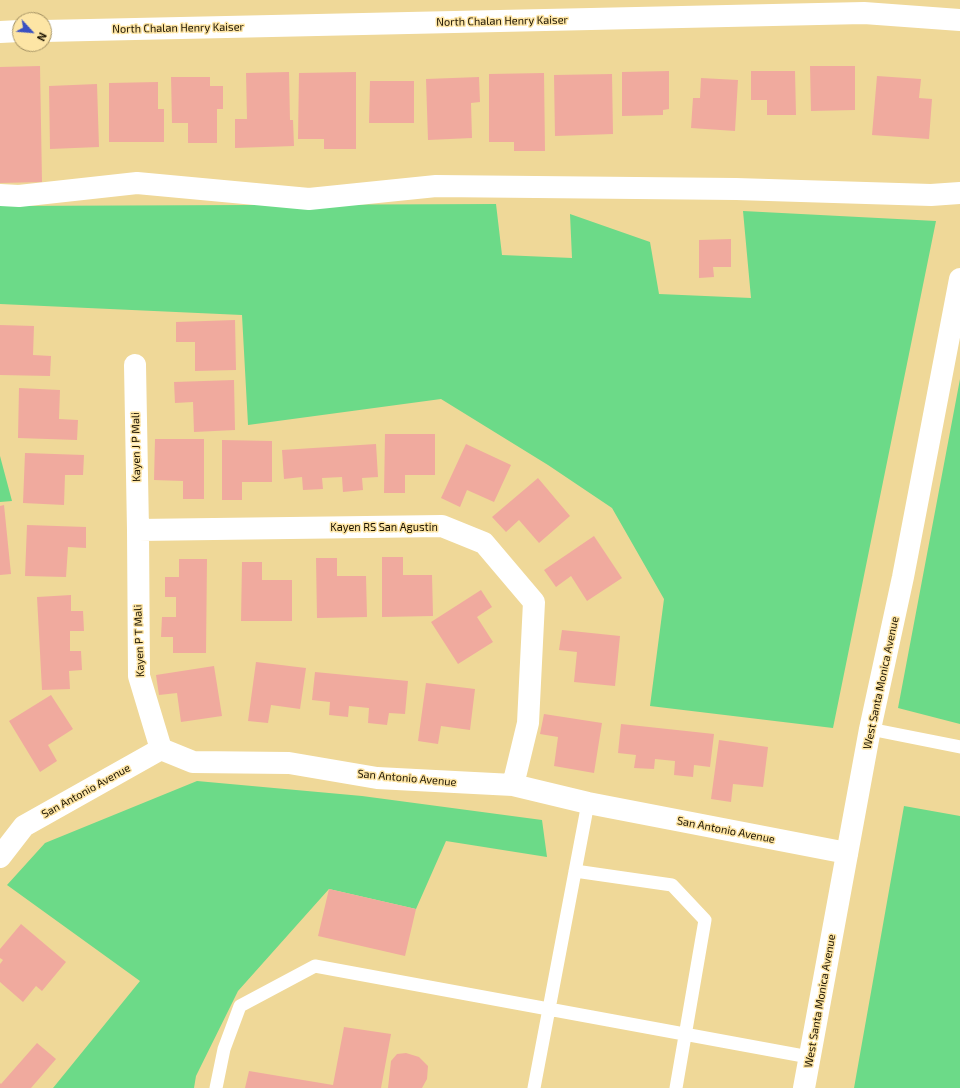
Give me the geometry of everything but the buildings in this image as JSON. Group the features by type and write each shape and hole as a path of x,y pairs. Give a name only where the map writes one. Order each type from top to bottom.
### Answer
{"street":[{"name":"North Chalan Henry Kaiser","path":"52,31 864,6 960,20"},
{"path":"0,32 12,31"},
{"path":"0,195 19,196 137,183 309,198 436,186 736,189 931,195 960,193"},
{"name":"West Santa Monica Avenue","path":"804,1088 870,729 903,577 960,279"},
{"name":"Kayen J P Mali","path":"135,365 138,530"},
{"name":"Kayen RS San Agustin","path":"138,530 442,526 484,543 534,602 528,723 513,785"},
{"name":"Kayen P T Mali","path":"138,530 139,676 161,749"},
{"name":"San Antonio Avenue","path":"0,857 24,826 161,749 193,762 289,763 377,778 513,785 588,803 847,853"}],"lane":[{"path":"870,729 960,747"},
{"path":"534,1088 588,803"},
{"path":"575,871 672,886 705,920 676,1088"},
{"path":"216,1088 224,1049 240,1006 314,966 809,1057"}],"green space":[{"path":"496,204 502,255 572,258 570,214 650,242 659,294 751,298 743,211 936,221 833,728 650,706 664,599 612,508 548,465 441,399 248,425 242,315 0,304 0,206"},
{"path":"960,379 960,724 898,708"},
{"path":"0,456 12,501 0,502"},
{"path":"197,781 362,796 542,820 547,857 446,841 416,909 329,889 238,991 196,1076 194,1088 53,1088 140,981 7,885 45,843"},
{"path":"904,806 960,816 960,1088 854,1088"}]}
